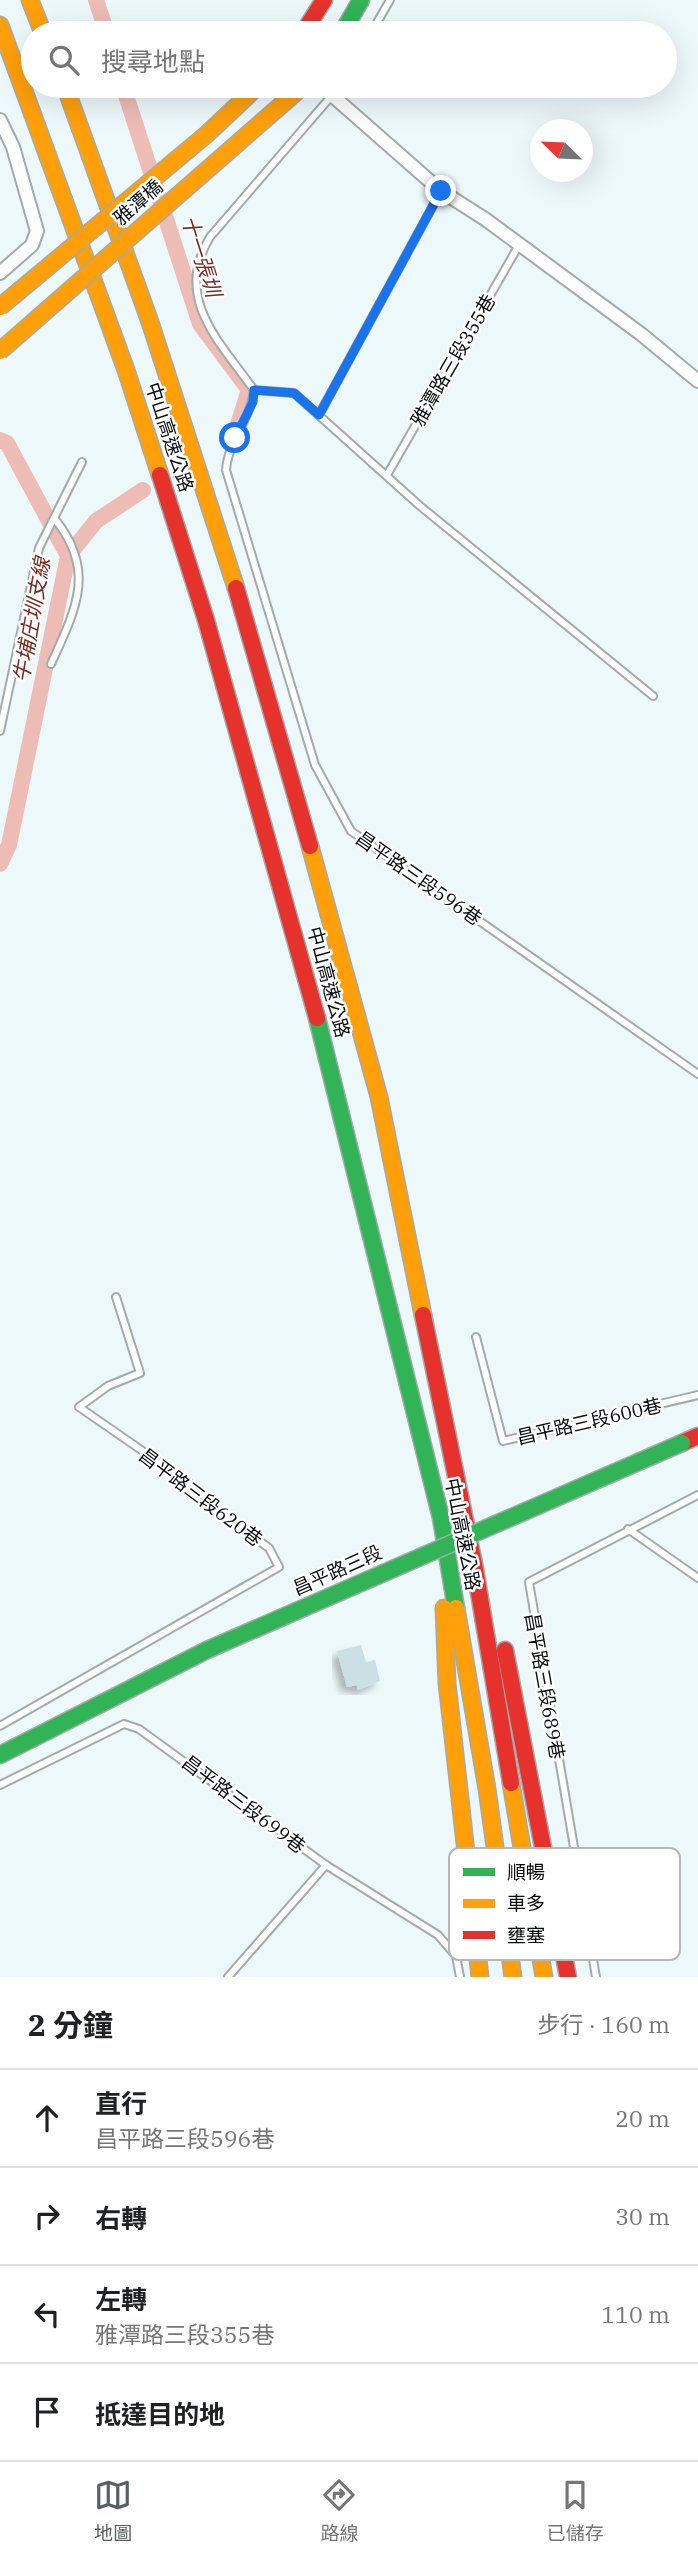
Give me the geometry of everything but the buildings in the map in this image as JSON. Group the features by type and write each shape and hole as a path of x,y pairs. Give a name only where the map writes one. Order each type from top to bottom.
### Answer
{"main road":[{"path":"30,0 38,21"},
{"path":"311,21 324,0"},
{"path":"349,21 361,0"},
{"name":"中山高速公路","path":"0,25 21,82"},
{"name":"中山高速公路","path":"27,98 126,370 206,620 305,970 441,1518 495,1848"},
{"name":"中山高速公路","path":"69,98 158,347 277,724 379,1097 465,1517 523,1848"},
{"name":"雅潭橋","path":"0,307 207,134 245,98"},
{"name":"雅潭橋","path":"0,351 289,98"},
{"name":"昌平路三段","path":"0,1755 207,1650 698,1437"},
{"path":"465,1517 496,1603 543,1848"},
{"path":"441,1518 447,1683 466,1848"}],"street":[{"path":"344,98 441,191 485,219 641,334 698,381"},
{"path":"0,120 13,147 37,231 32,245 0,273"}],"lane":[{"path":"378,21 390,0"},
{"path":"331,98 210,237 198,257 195,285 205,322 254,390 294,393 431,515 653,696"},
{"path":"319,415 441,191"},
{"name":"雅潭路三段355巷","path":"387,475 519,245"},
{"name":"昌平路三段596巷","path":"254,390 253,402 227,456 226,470 315,765 351,831 698,1074"},
{"path":"0,731 39,548 82,462"},
{"path":"51,664 72,618 80,586 71,538 54,519"},
{"name":"昌平路三段620巷","path":"0,1726 279,1567 269,1548 209,1505 199,1490 79,1407 108,1386 140,1373 116,1297"},
{"name":"昌平路三段600巷","path":"476,1337 503,1441 698,1395"},
{"name":"昌平路三段689巷","path":"574,1848 529,1582 698,1495"},
{"path":"628,1530 698,1578"},
{"name":"昌平路三段699巷","path":"0,1786 124,1724 152,1735 326,1865 438,1935 449,1948"},
{"path":"228,1977 326,1865"}],"waterway":[{"name":"十一張圳","path":"96,0 103,21"},
{"name":"十一張圳","path":"127,98 200,324 249,390 237,428"},
{"name":"牛埔庄圳支線","path":"0,440 7,443 68,556 9,845 0,864"},
{"name":"十一張圳","path":"68,556 96,521 143,490"}],"traffic: fast":[{"path":"349,21 361,0"},
{"path":"317,1018 441,1518 456,1608"},
{"path":"207,1650 682,1443"},
{"path":"0,1755 207,1650"}],"traffic: slow":[{"path":"30,0 38,21"},
{"path":"0,25 21,82"},
{"path":"27,98 126,370 160,475"},
{"path":"69,98 150,322 236,588"},
{"path":"0,307 207,134 245,98"},
{"path":"0,351 289,98"},
{"path":"310,846 379,1097 423,1315"},
{"path":"444,1608 447,1683 466,1848"},
{"path":"456,1608 495,1848"},
{"path":"511,1783 522,1848"},
{"path":"478,1960 480,1977"},
{"path":"511,1960 513,1977"},
{"path":"541,1960 544,1977"}],"traffic: jam":[{"path":"311,21 324,0"},
{"path":"160,475 206,620 317,1018"},
{"path":"236,588 310,846"},
{"path":"423,1315 475,1569 511,1783"},
{"path":"682,1443 698,1436"},
{"path":"505,1650 543,1848"},
{"path":"565,1960 568,1977"}],"route":[{"path":"235,438 253,402 254,390 294,393 319,415 441,191"}]}
